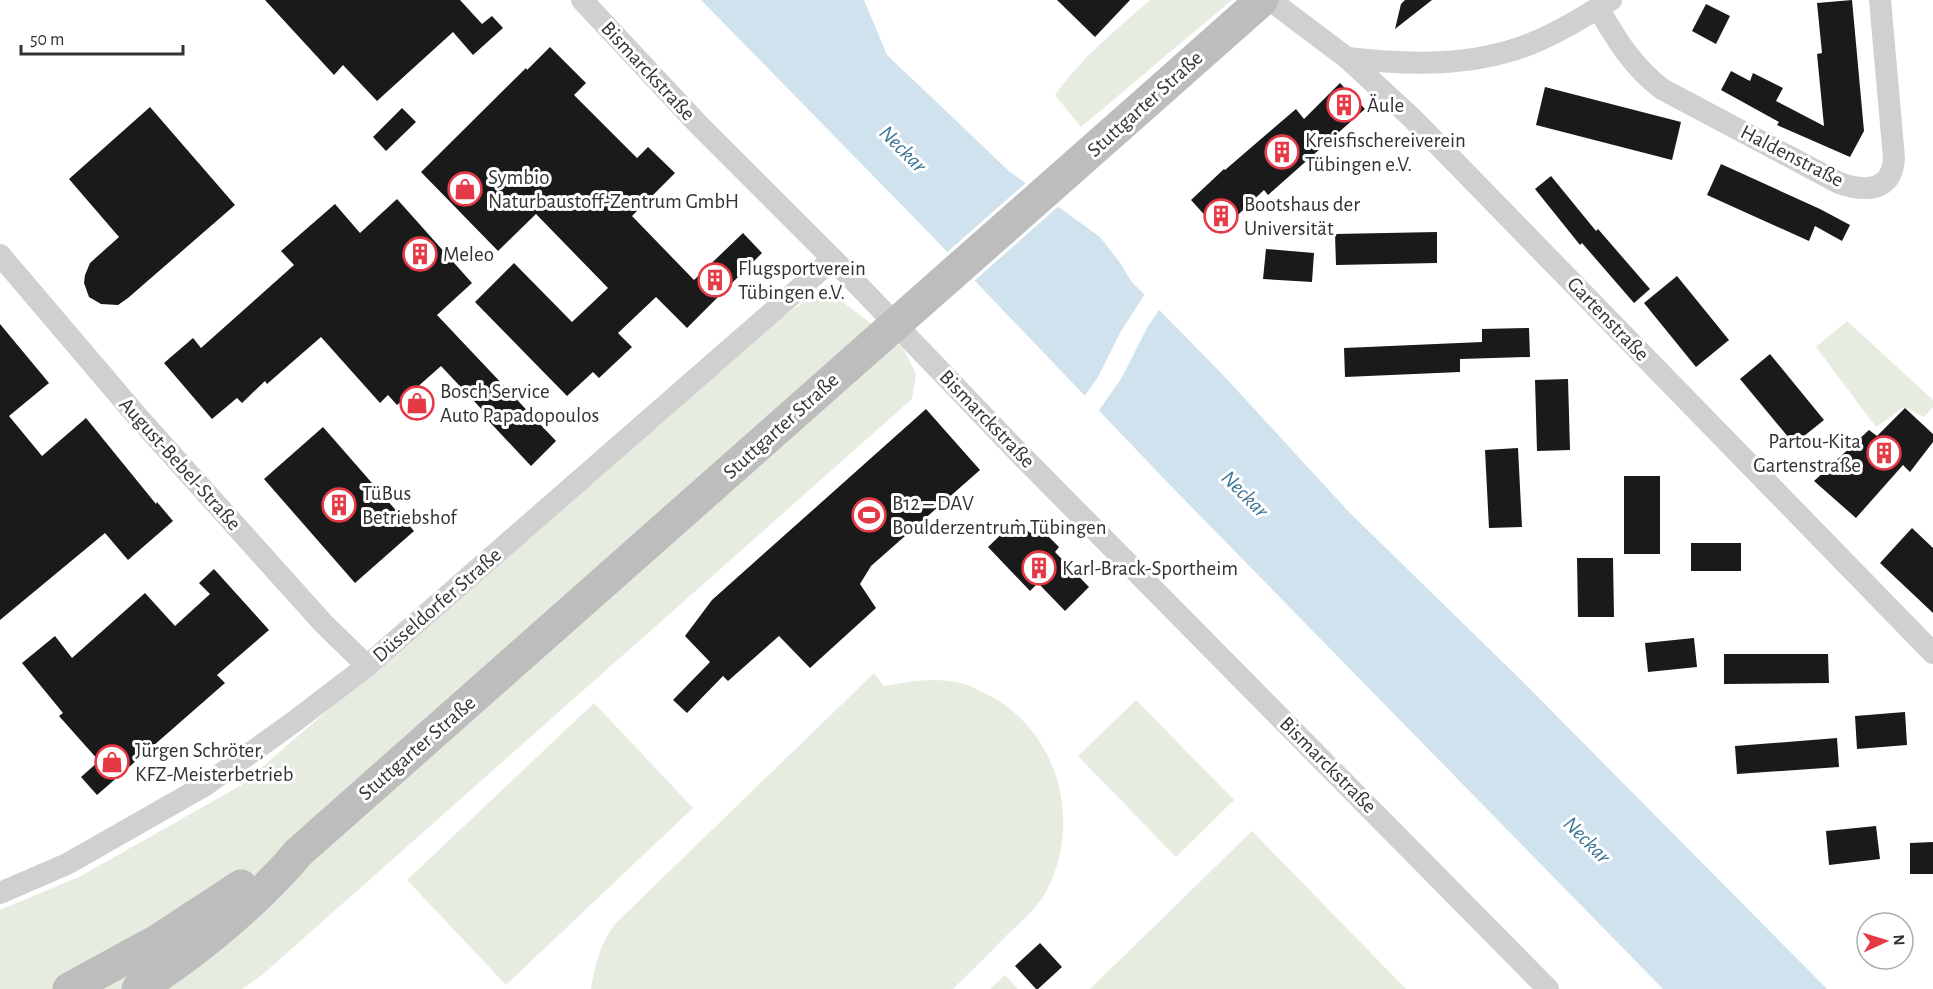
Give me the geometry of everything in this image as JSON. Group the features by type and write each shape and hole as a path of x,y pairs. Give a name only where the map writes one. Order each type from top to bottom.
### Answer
{"main road":[{"name":"Stuttgarter Straße","path":"138,989 224,925 273,883 299,852 1262,0"},
{"name":"Stuttgarter Straße","path":"69,989 157,941 264,870 299,852"}],"street":[{"name":"Bismarckstraße","path":"582,0 697,123 833,259 1025,459 1548,989"},
{"name":"Gartenstraße","path":"1270,0 1347,58 1412,118 1933,653"},
{"name":"Haldenstraße","path":"1605,4 1627,54 1649,79 1662,89 1839,183 1863,189 1877,186 1887,180 1893,171 1894,158 1880,0"},
{"path":"1347,58 1404,64 1443,63 1514,50 1541,39 1605,4"},
{"name":"August-Bebel-Straße","path":"0,255 137,416 323,623 367,666"},
{"name":"Düsseldorfer Straße","path":"0,892 67,864 204,786 291,724 367,666 833,259"}],"shaded area":[{"path":"1150,0 1232,0 1081,127 1055,95 1112,33"},
{"path":"817,296 839,299 903,348 916,374 912,399 262,975 242,989 0,989 0,910 79,877 240,786 793,309"},
{"path":"1847,321 1933,400 1933,407 1924,417 1904,407 1876,427 1816,347"},
{"path":"874,673 884,686 932,680 969,685 1008,707 1029,727 1045,750 1056,776 1062,804 1063,833 1058,862 1047,890 1034,908 953,989 591,989 599,955 605,939 615,924"},
{"path":"1136,700 1234,800 1176,857 1078,756"},
{"path":"594,703 693,808 506,985 407,880"},
{"path":"1252,831 1406,989 1090,989"},
{"path":"1005,975 1018,989 990,989"}],"water":[{"name":"Neckar","path":"701,0 864,0 887,55 1010,172 1100,237 1131,281 1224,376 1349,512 1521,680 1827,989 1663,989 1169,484 934,238"}],"pier":[{"path":"1028,181 1061,204 972,283 945,254"},
{"path":"1146,292 1161,307 1147,328 1121,379 1097,413 1083,398 1098,377 1120,333"}],"building":[{"path":"265,0 460,0 482,24 492,16 503,28 473,55 453,32 377,101 343,65 334,75"},
{"path":"1057,0 1130,0 1095,37"},
{"path":"1405,0 1432,0 1395,29 1401,4"},
{"path":"1852,0 1864,131 1850,157 1777,125 1779,122 1721,90 1731,71 1750,81 1753,73 1783,88 1776,101 1824,126 1817,54 1822,53 1817,3"},
{"path":"1706,4 1730,16 1716,44 1692,31"},
{"path":"550,47 586,83 574,95 637,158 648,147 675,173 632,216 694,280 743,233 762,253 687,328 656,297 618,333 632,347 599,378 593,372 567,396 475,302 514,263 572,322 608,288 536,214 498,251 421,172"},
{"path":"1340,83 1365,109 1268,195 1264,190 1220,232 1191,200 1224,169 1296,109 1304,119"},
{"path":"1545,87 1681,122 1672,160 1536,125"},
{"path":"150,107 235,205 128,298 118,305 101,304 89,297 84,283 85,275 90,263 119,237 69,179"},
{"path":"402,108 416,122 386,151 373,137"},
{"path":"1721,164 1850,225 1842,241 1815,226 1809,241 1707,195"},
{"path":"1551,176 1596,231 1598,229 1650,289 1634,303 1582,243 1580,245 1535,189"},
{"path":"397,199 472,283 437,315 556,441 531,466 441,366 397,405 388,395 380,403 321,337 267,384 265,381 242,403 237,398 212,419 164,363 193,338 201,348 294,265 281,251 335,204 360,233"},
{"path":"1437,232 1437,263 1336,265 1335,234"},
{"path":"1266,249 1314,253 1312,282 1263,279"},
{"path":"1677,276 1729,340 1696,367 1644,303"},
{"path":"0,324 49,383 9,416 42,456 86,418 156,504 157,502 173,521 128,560 105,533 0,620"},
{"path":"1529,328 1530,357 1460,359 1460,372 1345,377 1344,348 1482,342 1482,329"},
{"path":"1770,354 1824,420 1794,444 1740,379"},
{"path":"1568,379 1570,450 1537,451 1535,380"},
{"name":"Partou-Kita Gartenstraße","path":"1905,408 1933,434 1933,442 1910,472 1903,465 1856,518 1814,481 1869,430 1877,436"},
{"name":"B12 – DAV Boulderzentrum Tübingen","path":"926,409 980,470 871,566 860,584 876,608 810,668 779,636 728,681 723,676 687,713 673,700 710,662 685,636 712,600"},
{"name":"TüBus Betriebshof","path":"323,427 414,531 355,583 264,479"},
{"path":"1518,448 1522,527 1489,528 1485,450"},
{"path":"1624,476 1660,476 1660,554 1624,554"},
{"name":"Karl-Brack-Sportheim","path":"1017,519 1030,533 1038,526 1059,547 1055,552 1089,587 1065,611 1038,583 1030,591 988,547"},
{"path":"1912,528 1933,548 1933,613 1880,563"},
{"path":"1691,543 1741,543 1741,571 1691,571"},
{"path":"1577,558 1613,558 1614,617 1578,617"},
{"path":"214,569 269,630 217,675 225,683 97,795 81,777 99,761 59,716 63,713 22,663 55,636 72,658 145,593 175,626 210,594 199,583"},
{"path":"1694,638 1697,667 1648,672 1645,643"},
{"path":"1724,654 1828,654 1829,683 1724,684"},
{"path":"1905,712 1907,745 1857,749 1855,716"},
{"path":"1837,738 1839,767 1737,774 1735,746"},
{"path":"1876,826 1880,859 1829,865 1826,831"},
{"path":"1933,842 1933,874 1910,874 1910,843"},
{"path":"1040,943 1062,967 1036,989 1015,966"}],"place":[{"name":"Äule","path":"1344,105"},
{"name":"Kreisfischereiverein Tübingen e.V.","path":"1282,152"},
{"name":"Symbio Naturbaustoff-Zentrum GmbH","path":"465,189"},
{"name":"Bootshaus der Universität","path":"1221,216"},
{"name":"Meleo","path":"420,254"},
{"name":"Flugsportverein Tübingen e.V.","path":"715,280"},
{"name":"Bosch Service Auto Papadopoulos","path":"417,403"},
{"name":"Partou-Kita Gartenstraße","path":"1884,453"},
{"name":"TüBus Betriebshof","path":"339,505"},
{"name":"B12 – DAV Boulderzentrum Tübingen","path":"869,515"},
{"name":"Karl-Brack-Sportheim","path":"1039,568"},
{"name":"Jürgen Schröter, KFZ-Meisterbetrieb","path":"112,762"}]}
